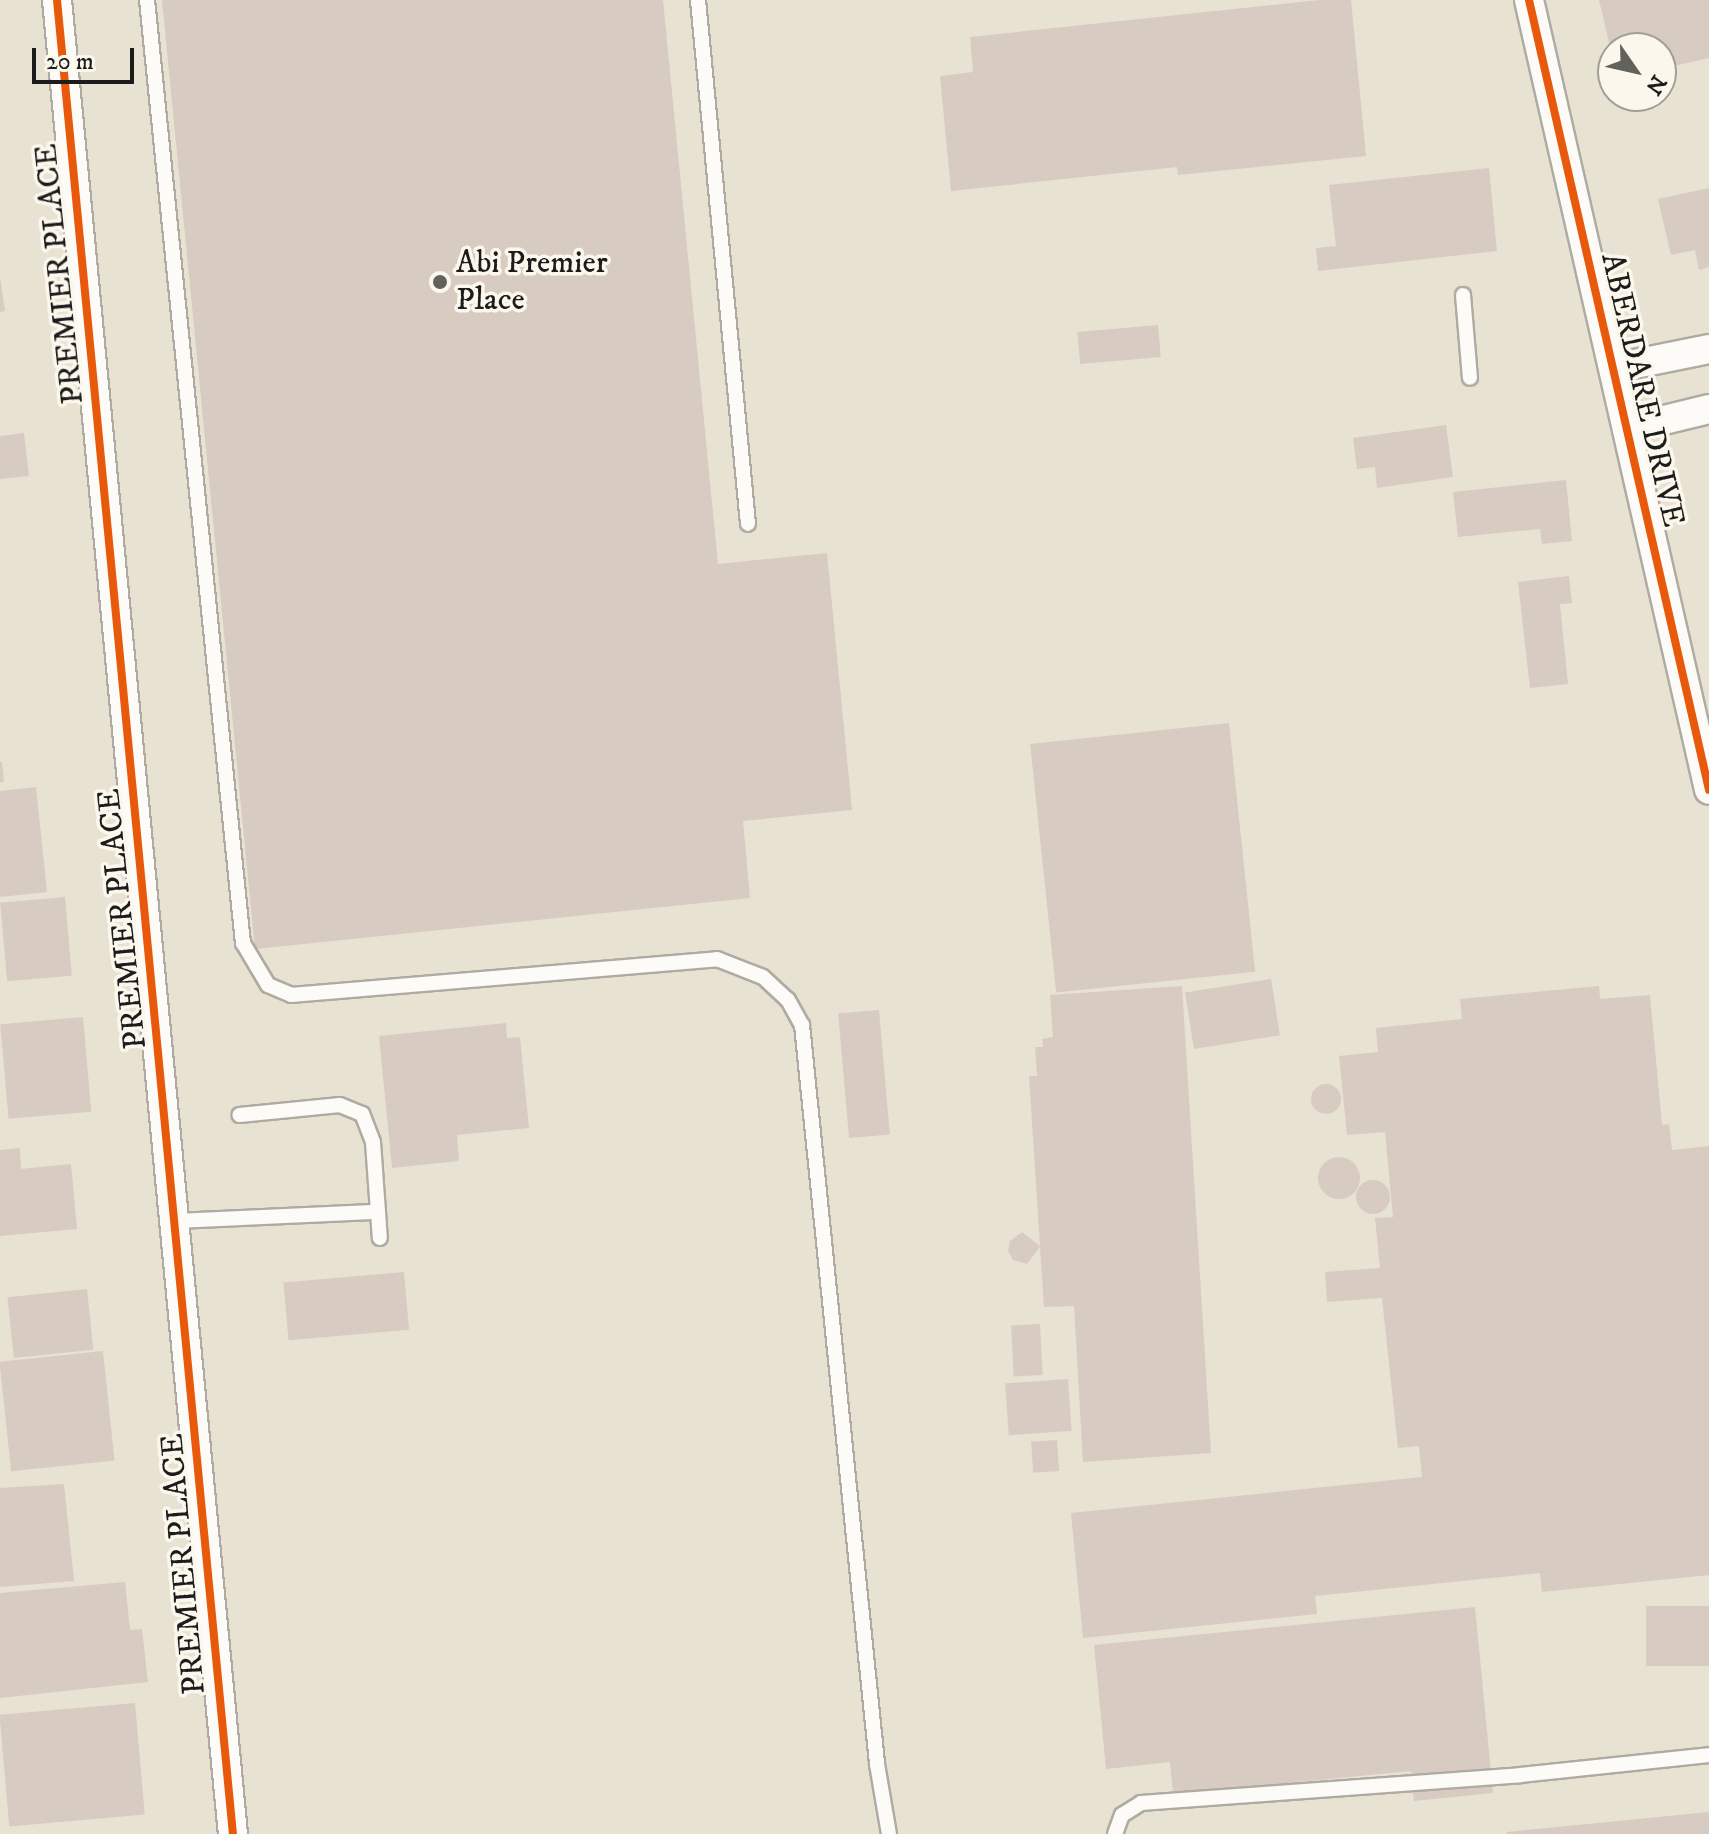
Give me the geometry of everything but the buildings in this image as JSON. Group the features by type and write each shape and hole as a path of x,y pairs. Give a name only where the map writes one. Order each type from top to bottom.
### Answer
{"street":[{"name":"PREMIER PLACE","path":"57,0 233,1834"},
{"name":"ABERDARE DRIVE","path":"1529,0 1709,790"},
{"name":"ABERDARE DRIVE","path":"1615,368 1709,349"},
{"name":"ABERDARE DRIVE","path":"1627,429 1709,409"}],"lane":[{"path":"147,0 243,943 268,985 291,995 717,959 763,977 788,1000 802,1025 877,1764 889,1834"},
{"path":"698,0 748,524"},
{"path":"1463,295 1470,378"},
{"path":"239,1115 340,1105 362,1114 373,1142 380,1238"},
{"path":"176,1221 378,1212"},
{"path":"1115,1834 1122,1815 1141,1803 1520,1775 1709,1755"}],"cycle path":[{"path":"57,0 233,1834"},
{"path":"1529,0 1709,790"}],"place":[{"name":"Abi Premier Place","path":"440,282"}]}
